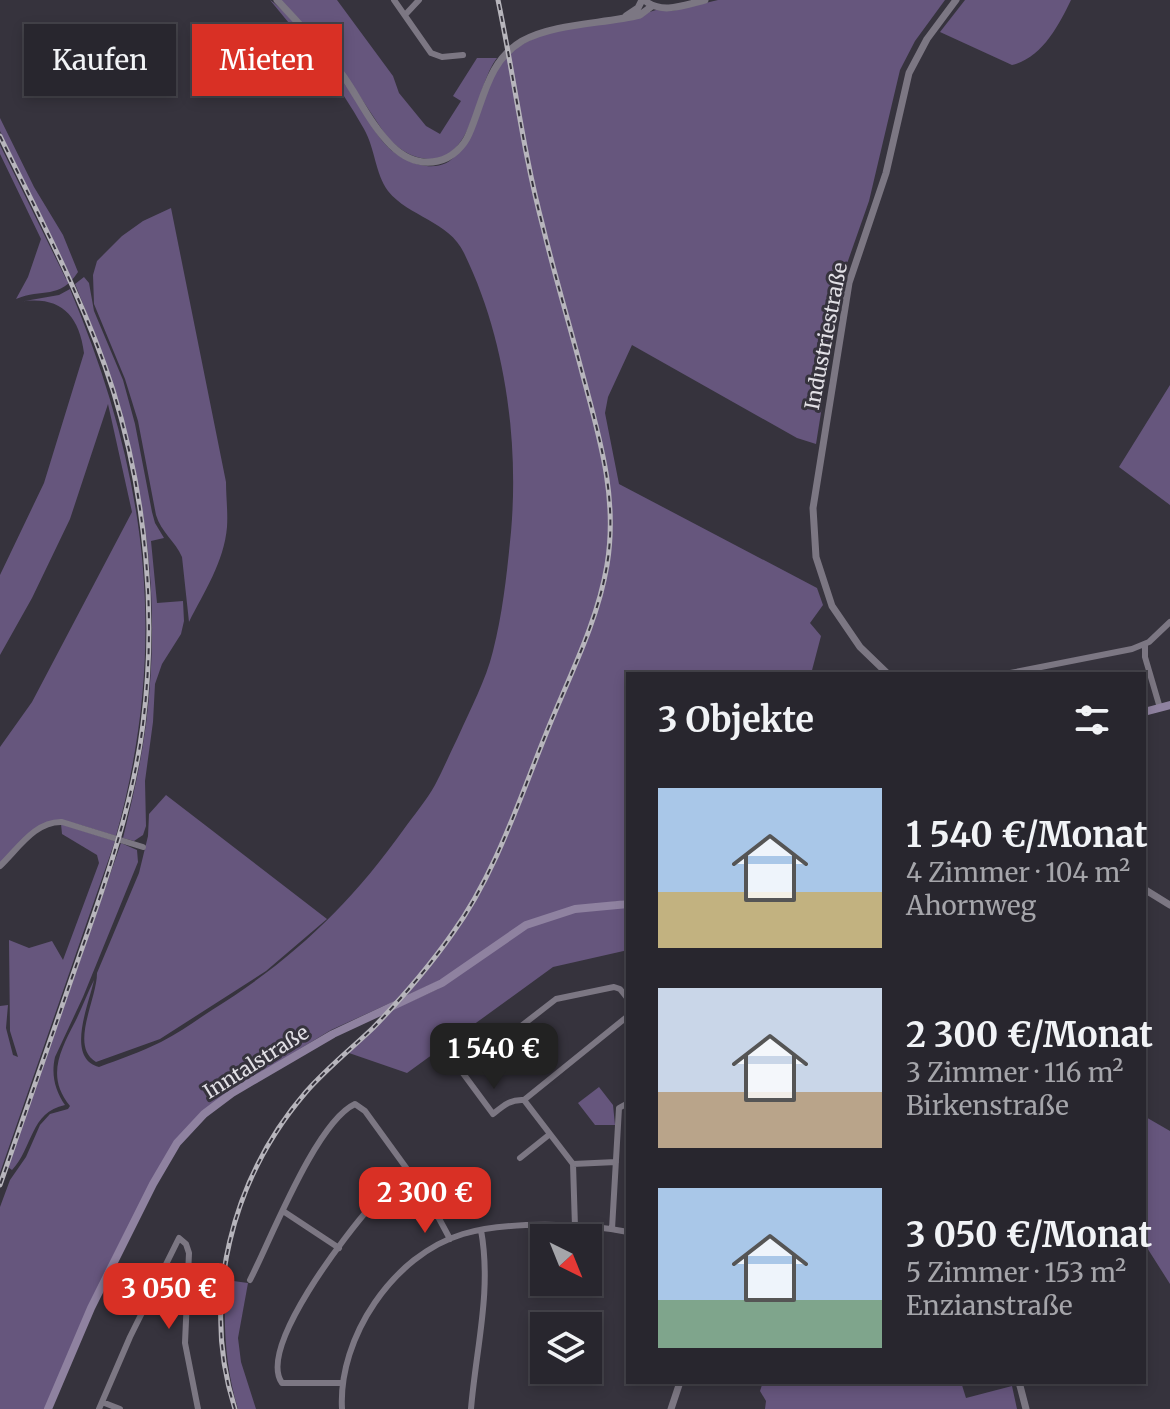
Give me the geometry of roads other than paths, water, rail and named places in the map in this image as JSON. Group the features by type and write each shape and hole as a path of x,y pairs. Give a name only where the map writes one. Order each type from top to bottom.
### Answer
{"main road":[{"path":"1146,712 1170,705"},
{"name":"Inntalstraße","path":"48,1409 91,1308 153,1184 177,1143 204,1114 232,1093 338,1031 442,983 526,925 575,909 626,904"}],"street":[{"path":"277,0 339,71 385,140 403,155 424,162 446,158 464,143 494,67 517,45 538,34 640,15 652,6"},
{"path":"394,0 431,53 442,57 463,55"},
{"path":"405,15 419,0"},
{"path":"624,17 638,8 643,0 652,6 671,8 705,0"},
{"name":"Industriestraße","path":"886,672 860,647 832,606 816,557 813,508 849,283 879,196 909,73 927,39 956,0"},
{"path":"1016,672 1118,653 1145,644 1170,622"},
{"path":"1145,644 1145,657 1160,708"},
{"path":"0,866 38,828 53,822 62,822 143,847"},
{"path":"1146,890 1170,905"},
{"path":"626,996 614,987 563,996 462,1072 493,1114 515,1099 524,1100 626,1018"},
{"path":"524,1100 573,1164 575,1224"},
{"path":"250,1280 312,1153 353,1104 365,1111 428,1198 450,1239"},
{"path":"612,1229 619,1108 626,1104"},
{"path":"520,1158 550,1134"},
{"path":"573,1164 616,1162"},
{"path":"341,1383 282,1383 278,1376 279,1352 295,1312 339,1248 370,1206 408,1171"},
{"path":"283,1211 339,1248"},
{"path":"342,1409 341,1383 352,1342 368,1312 412,1264 450,1239 481,1230 530,1226"},
{"path":"602,1228 626,1232"},
{"path":"471,1409 486,1295 486,1262 481,1230"},
{"path":"120,1409 101,1406 130,1337 179,1238 186,1244 189,1253 185,1343 198,1409"},
{"path":"671,1409 679,1384"},
{"path":"1020,1384 1026,1409"}],"railway":[{"path":"235,1409 225,1368 221,1326 223,1283 230,1242 242,1201 259,1162 280,1126 306,1092 404,994 468,910 507,832 583,646 607,565 610,516 606,469 536,199 498,0"},
{"path":"0,136 75,293 113,390 141,513 149,640 143,724 125,813 99,900 0,1185"}]}
